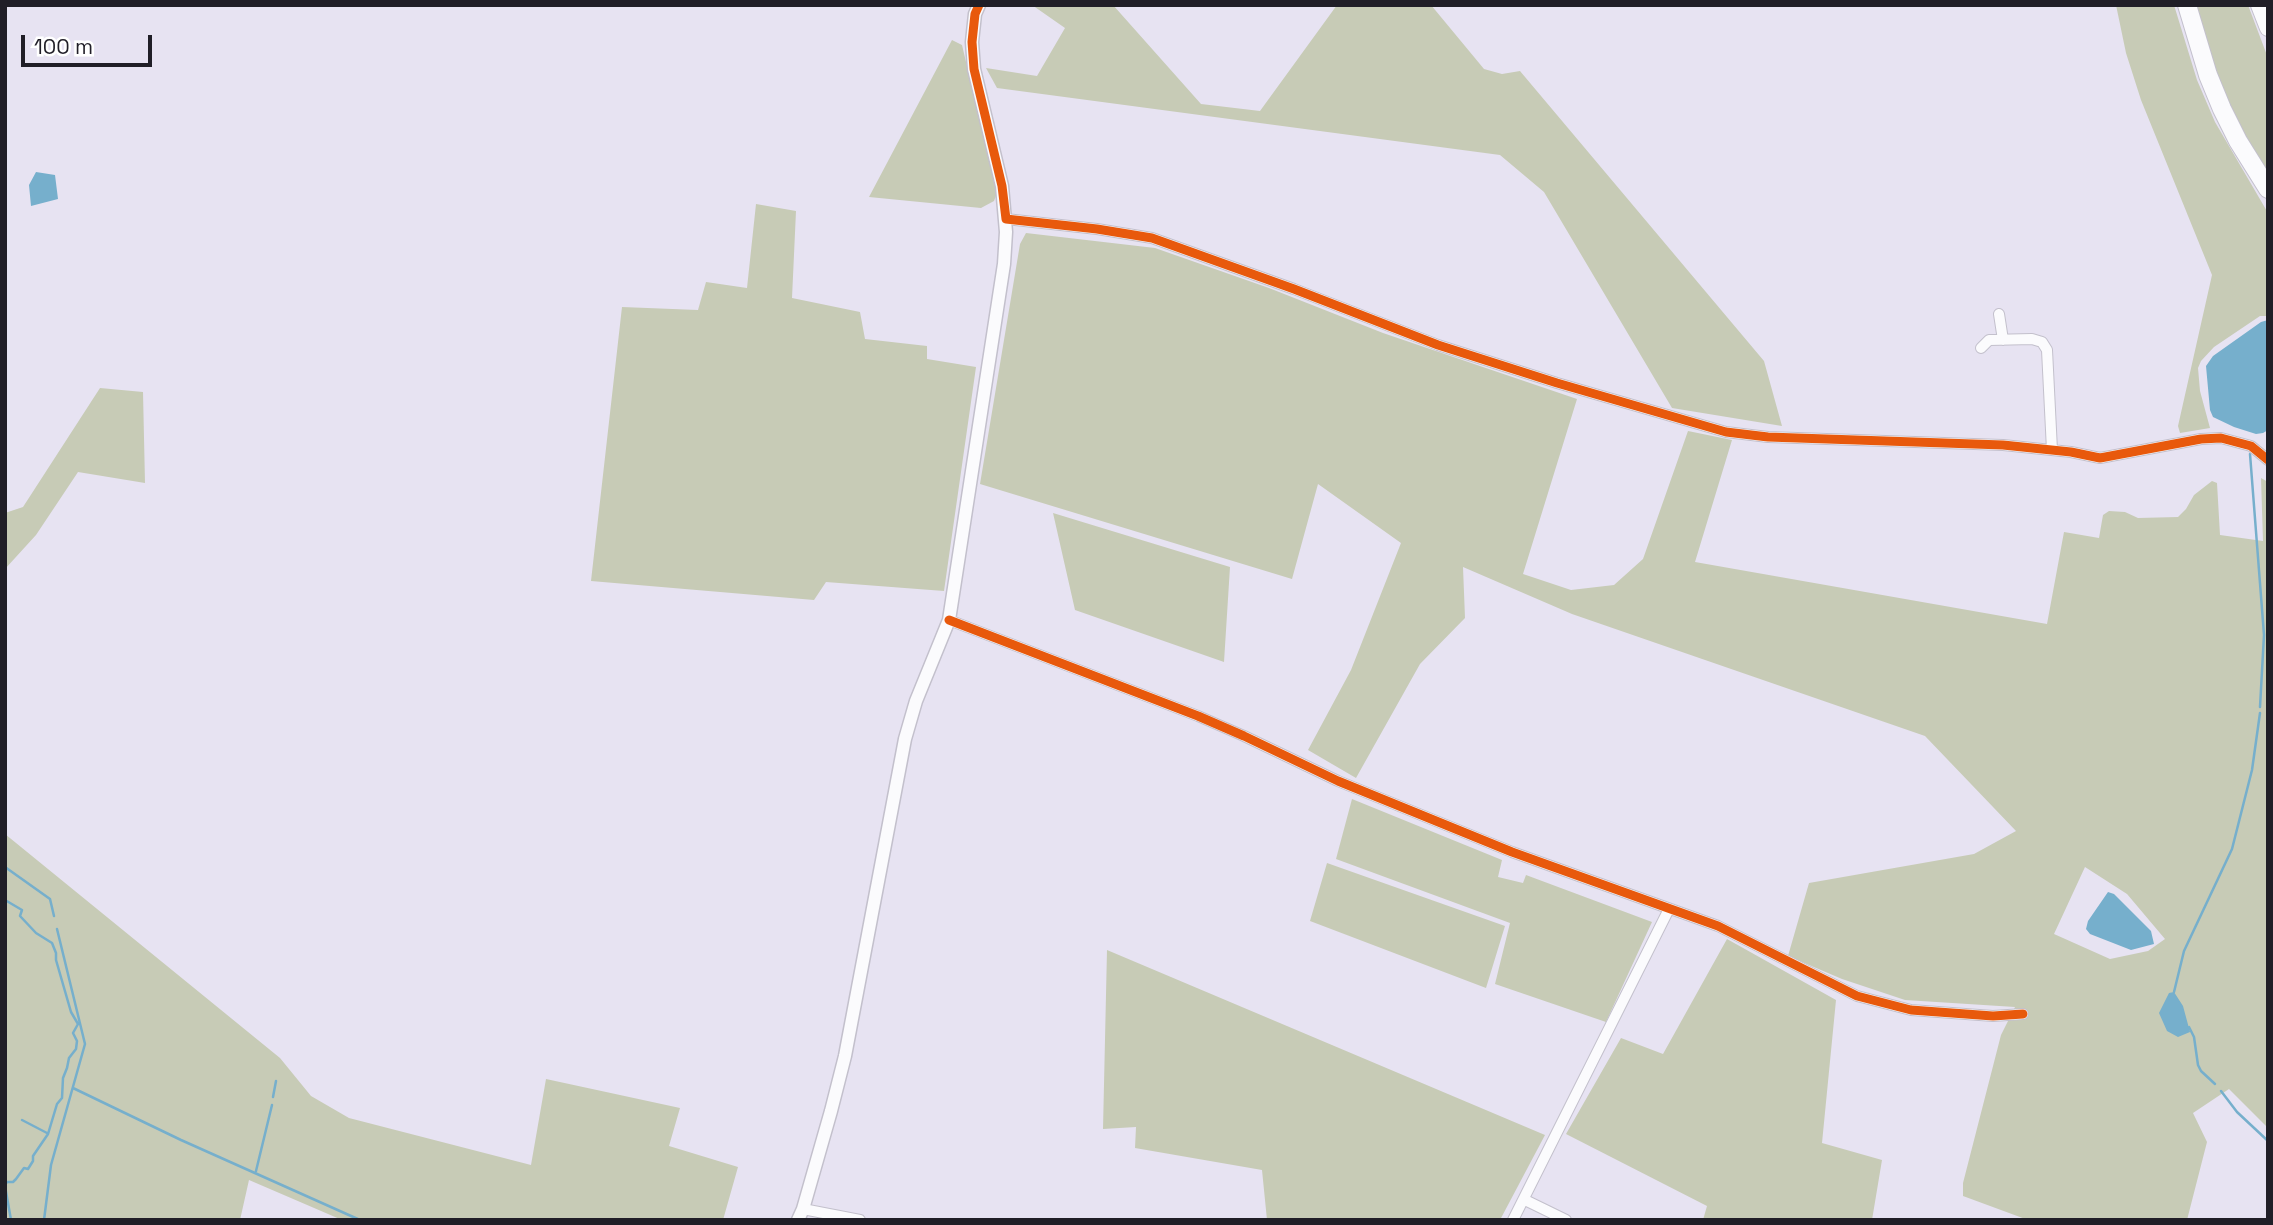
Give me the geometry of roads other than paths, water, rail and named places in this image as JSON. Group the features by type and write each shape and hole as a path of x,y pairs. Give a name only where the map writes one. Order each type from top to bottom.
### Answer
{"highway":[{"path":"2186,5 2200,53 2222,109 2268,189"},
{"path":"2259,5 2268,28"}],"street":[{"path":"860,1220 801,1214 845,1056 905,739 916,701 949,620 1004,264 1006,219 1002,186 974,69 972,42 975,14 979,5"},
{"path":"1006,219 1152,238 1294,289 1437,345 1726,432 1768,437 2003,445 2100,458 2201,439 2221,438 2251,446 2268,460"},
{"path":"1999,314 2003,340"},
{"path":"1981,348 1989,340 2042,342 2047,350 2052,450"},
{"path":"949,620 1198,716 1338,781 1512,852 1718,926 1857,996 1911,1010 1993,1016 2023,1014"},
{"path":"1513,1220 1669,909"},
{"path":"1525,1200 1566,1220"}],"water":[{"path":"36,172 55,175 58,199 31,206 29,185"},
{"path":"2268,320 2268,430 2256,434 2213,417 2206,366 2213,356 2261,322"},
{"path":"2108,892 2114,894 2151,931 2154,944 2131,950 2090,934 2086,929 2088,921"},
{"path":"2174,992 2183,1006 2190,1032 2178,1037 2167,1031 2159,1013 2169,993"}],"waterway":[{"path":"2250,454 2264,635 2260,707"},
{"path":"2174,992 2184,951 2232,849 2252,770 2260,713"},
{"path":"5,867 50,899 54,916"},
{"path":"5,900 22,910 20,916 36,933 52,943 71,1012 78,1024 73,1033 77,1041 76,1049 69,1058 63,1078 62,1098 57,1104 48,1134 33,1156 28,1169 24,1168 13,1182 7,1182 5,1185"},
{"path":"44,1220 51,1165 85,1044 57,929"},
{"path":"2189,1027 2194,1037 2198,1065 2215,1084"},
{"path":"273,1097 276,1081"},
{"path":"73,1088 181,1140 360,1220"},
{"path":"2221,1091 2237,1112 2268,1141"},
{"path":"256,1171 272,1105"},
{"path":"22,1120 47,1133"},
{"path":"5,1186 11,1220"}]}
